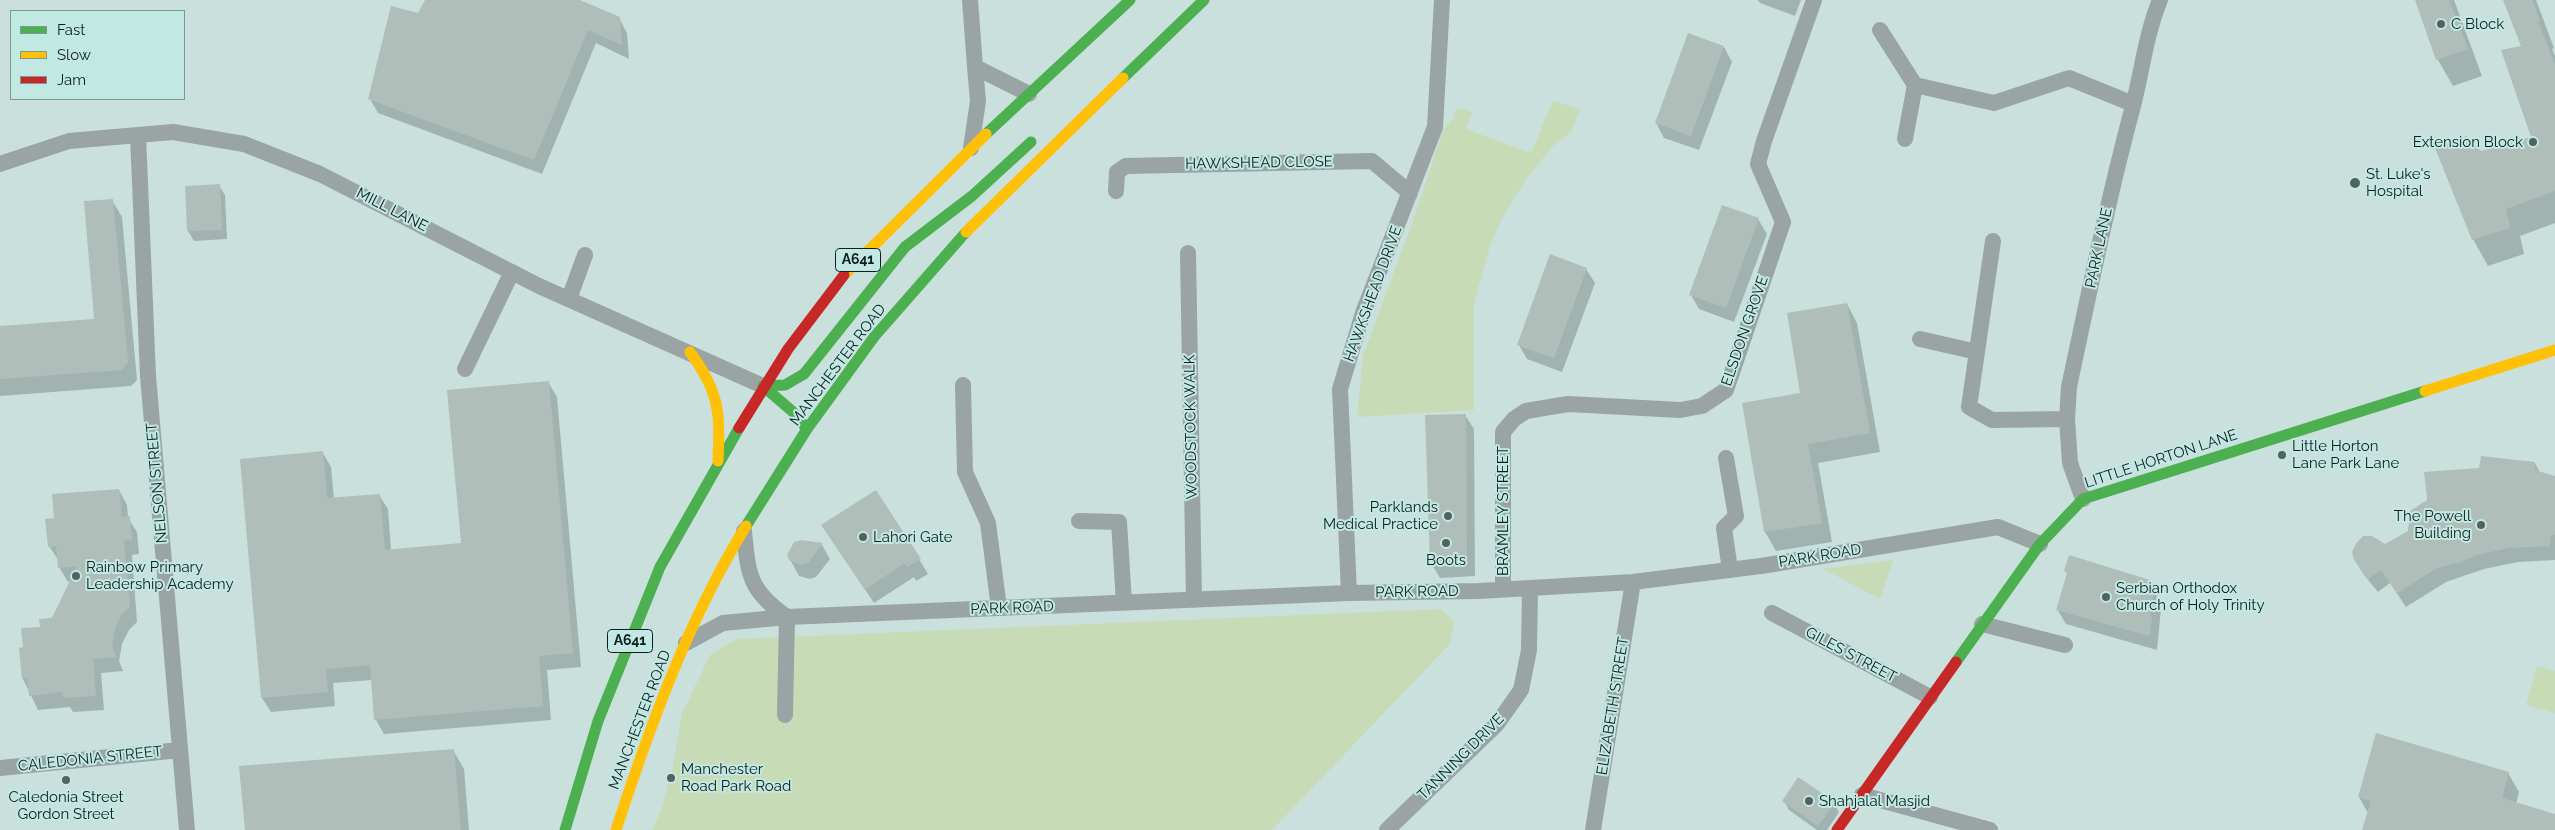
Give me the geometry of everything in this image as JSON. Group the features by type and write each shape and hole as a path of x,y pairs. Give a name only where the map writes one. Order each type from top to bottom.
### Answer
{"main road":[{"name":"A641","path":"564,830 598,720 660,567 718,462 763,386 788,349 850,268 971,148 1130,0"},
{"name":"MANCHESTER ROAD","path":"616,830 637,766 685,643 725,560 807,429 874,337 974,223 1204,0"},
{"path":"1066,120 1093,108"},
{"path":"763,386 775,388 788,386 804,374 905,246 972,196 1040,134"},
{"name":"LITTLE HORTON LANE","path":"1837,830 2040,544 2083,499 2555,350"},
{"path":"690,352 716,395 720,412 718,462"},
{"path":"763,386 792,411 807,429"}],"street":[{"path":"970,0 978,101 971,148"},
{"name":"HAWKSHEAD DRIVE","path":"1349,594 1340,390 1363,313 1435,127 1442,0"},
{"name":"ELSDON GROVE","path":"1503,432 1514,419 1526,411 1568,404 1680,410 1702,406 1726,390 1783,222 1758,164 1764,141 1814,0"},
{"name":"PARK LANE","path":"2083,499 2070,463 2067,419 2069,387 2116,164 2133,104 2152,20 2160,0"},
{"path":"1880,30 1915,85 1905,139"},
{"path":"975,67 1029,94"},
{"path":"1915,85 1994,102 2069,78 2133,104"},
{"name":"MILL LANE","path":"0,164 69,141 173,132 244,144 320,174 512,272 763,386"},
{"name":"NELSON STREET","path":"138,136 148,376 187,830"},
{"name":"HAWKSHEAD CLOSE","path":"1116,191 1117,172 1126,166 1372,161 1410,193"},
{"path":"1993,241 1969,407 1992,420 2067,419"},
{"name":"WOODSTOCK WALK","path":"1188,254 1194,600"},
{"path":"569,299 585,255"},
{"path":"465,369 512,272"},
{"path":"1920,339 1977,352"},
{"path":"963,385 965,472 988,523 999,608"},
{"name":"BRAMLEY STREET","path":"1503,432 1503,589"},
{"path":"1726,458 1736,516 1724,528 1730,570"},
{"path":"1079,521 1120,522 1124,603"},
{"name":"PARK ROAD","path":"685,643 723,623 786,617 1530,588 1633,582 1730,570 1998,527 2040,544"},
{"path":"744,528 747,566 751,578 762,597 786,617 785,715"},
{"name":"ELIZABETH STREET","path":"1592,830 1633,582"},
{"name":"TANNING DRIVE","path":"1387,830 1497,724 1521,690 1529,650 1530,588"},
{"name":"GILES STREET","path":"1772,613 1930,697"},
{"path":"1982,624 2065,646"},
{"name":"CALEDONIA STREET","path":"0,768 180,750"},
{"path":"1862,795 1990,830"}],"green space":[{"path":"1553,101 1580,109 1571,132 1552,147 1525,181 1501,220 1490,246 1474,304 1474,410 1357,417 1363,355 1410,229 1444,128 1454,118 1455,110 1462,108 1472,112 1466,129 1531,153"},
{"path":"1893,560 1880,599 1823,569"},
{"path":"1441,609 1454,621 1449,645 1272,830 652,830 661,810 672,771 682,713 710,655 737,639"},
{"path":"2537,666 2555,671 2555,713 2526,705"}],"building":[{"path":"425,0 580,0 620,17 622,45 588,30 534,160 368,99 391,6 418,13"},
{"name":"C Block","path":"2415,0 2449,0 2468,49 2436,60"},
{"name":"Extension Block","path":"2503,0 2532,0 2540,21 2538,22 2555,64 2555,191 2506,209 2510,228 2472,240 2435,148 2467,136 2481,151 2531,137 2501,50 2521,46"},
{"path":"1688,33 1724,46 1691,136 1655,123"},
{"path":"220,184 222,230 187,231 185,186"},
{"path":"113,199 128,362 122,370 0,379 0,326 94,319 84,201"},
{"path":"1722,205 1759,218 1726,308 1689,295"},
{"path":"1550,254 1587,268 1554,358 1517,345"},
{"path":"1847,303 1870,433 1808,444 1822,523 1764,532 1742,403 1800,393 1787,313"},
{"path":"549,381 573,653 539,656 543,706 374,720 370,665 326,669 328,692 261,698 240,459 323,451 327,498 380,494 385,550 461,543 447,390"},
{"name":"Parklands Medical Practice","path":"1466,414 1467,562 1430,564 1425,415"},
{"name":"The Powell Building","path":"2481,456 2535,462 2535,470 2555,476 2555,535 2551,535 2550,546 2509,548 2476,555 2461,562 2437,568 2397,593 2381,570 2368,579 2354,560 2352,552 2357,542 2363,536 2372,536 2385,544 2408,531 2410,511 2427,500 2424,472 2479,468"},
{"path":"119,489 122,517 130,516 132,540 124,541 130,607 121,615 115,629 112,646 116,657 93,659 96,696 63,698 63,692 29,696 27,679 22,679 19,648 23,647 21,628 40,627 39,619 52,618 77,566 58,568 56,546 48,547 45,519 54,518 52,494"},
{"name":"Lahori Gate","path":"876,490 921,559 907,567 904,563 865,590 821,525"},
{"path":"801,540 823,543 808,563 801,565 790,561 787,555 794,542"},
{"name":"Serbian Orthodox Church of Holy Trinity","path":"2069,555 2150,580 2148,589 2153,594 2153,604 2150,615 2152,618 2149,636 2056,610 2067,573 2064,571"},
{"path":"2376,733 2509,772 2502,798 2555,814 2555,830 2362,830 2371,801 2358,797"},
{"path":"454,749 461,830 245,830 239,766"},
{"name":"Shahjalal Masjid","path":"1798,777 1835,802 1818,826 1782,801"}],"traffic: fast":[{"path":"986,134 1130,0"},
{"path":"1123,78 1204,0"},
{"path":"763,386 785,385 804,374 905,247 972,196 1031,142"},
{"path":"746,526 807,429 874,337 966,232"},
{"path":"763,386 792,411 807,429"},
{"path":"1956,662 2040,544 2083,499 2425,391"},
{"path":"565,830 598,721 660,567 739,428"}],"traffic: slow":[{"path":"966,232 1123,78"},
{"path":"844,275 986,134"},
{"path":"2425,391 2555,350"},
{"path":"690,352 700,366 713,392 719,429 718,461"},
{"path":"616,830 642,752 688,636 725,562 746,526"}],"traffic: jam":[{"path":"739,428 788,349 844,275"},
{"path":"1837,830 1956,662"}],"place":[{"name":"C Block","path":"2441,24"},
{"name":"Extension Block","path":"2533,142"},
{"name":"St. Luke's Hospital","path":"2355,183"},
{"name":"Little Horton Lane Park Lane","path":"2282,455"},
{"name":"Parklands Medical Practice","path":"1448,516"},
{"name":"The Powell Building","path":"2481,525"},
{"name":"Lahori Gate","path":"863,537"},
{"name":"Boots","path":"1446,543"},
{"name":"Rainbow Primary Leadership Academy","path":"76,576"},
{"name":"Serbian Orthodox Church of Holy Trinity","path":"2106,597"},
{"name":"Manchester Road Park Road","path":"671,778"},
{"name":"Caledonia Street Gordon Street","path":"66,780"},
{"name":"Shahjalal Masjid","path":"1809,801"}]}
